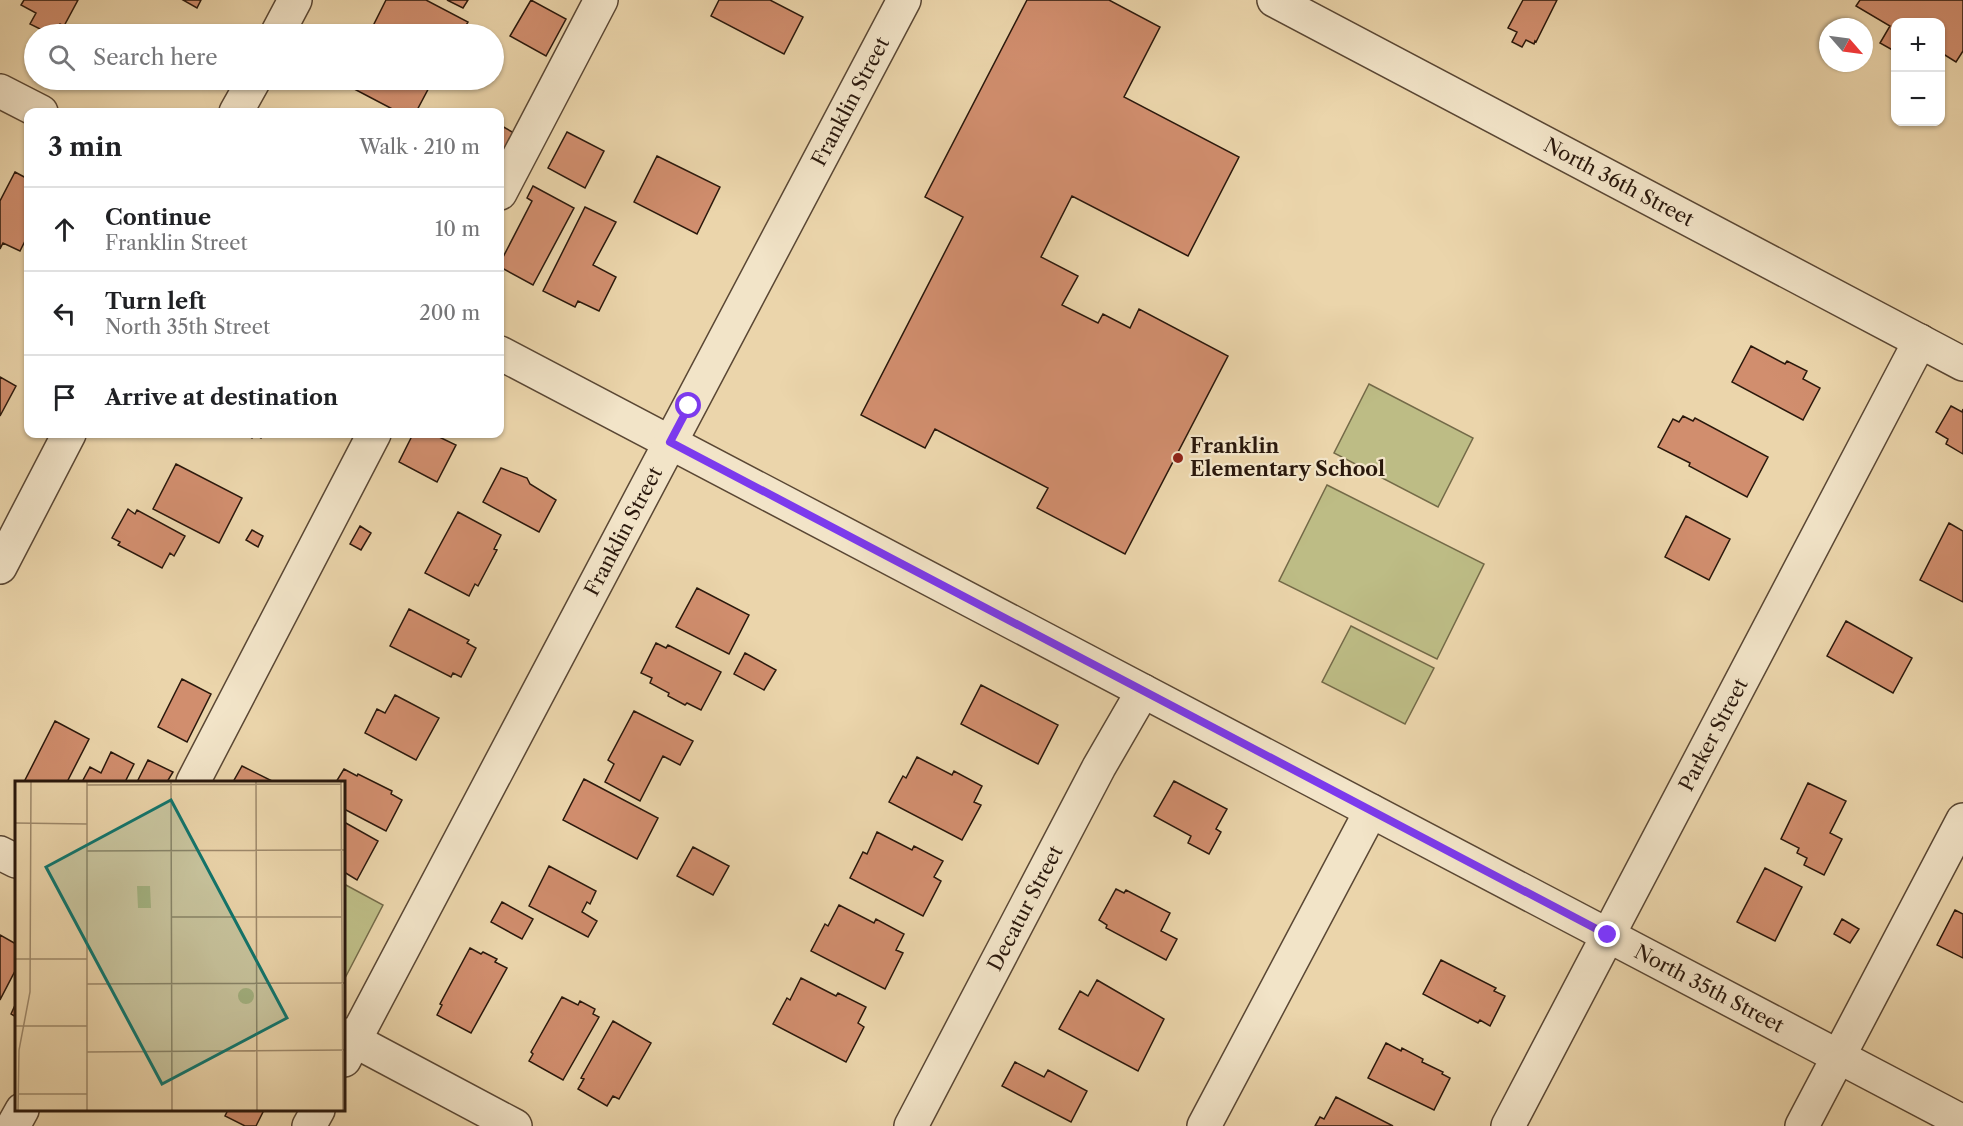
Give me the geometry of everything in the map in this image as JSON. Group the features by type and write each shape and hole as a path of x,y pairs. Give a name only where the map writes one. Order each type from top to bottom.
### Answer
{"street":[{"path":"282,24 295,0"},
{"path":"504,185 601,0"},
{"name":"Franklin Street","path":"347,1045 904,0"},
{"name":"North 36th Street","path":"1274,0 1963,364"},
{"path":"238,108 248,90"},
{"path":"0,91 33,108"},
{"name":"Parker Street","path":"1508,1126 1920,341"},
{"name":"North 35th Street","path":"504,355 1963,1122"},
{"path":"0,567 67,438"},
{"path":"194,781 372,438"},
{"name":"Decatur Street","path":"911,1126 1099,767 1143,691"},
{"path":"1204,1126 1371,811"},
{"path":"1802,1126 1963,820"},
{"path":"0,853 15,860"},
{"path":"347,1045 515,1126"},
{"path":"13,1126 21,1111"},
{"path":"309,1126 317,1111"}],"shaded area":[{"path":"1369,384 1473,438 1438,507 1334,453"},
{"path":"1327,485 1484,564 1437,659 1279,581"},
{"path":"1351,626 1434,668 1405,724 1322,682"},
{"path":"345,885 383,905 345,978"}],"building":[{"path":"24,0 78,0 65,24 30,24 36,13 21,5"},
{"path":"183,0 201,0 197,8"},
{"path":"386,0 426,0 468,22 467,24 374,24"},
{"path":"447,0 468,0 463,8"},
{"path":"531,0 566,19 546,56 510,36"},
{"path":"719,0 770,0 803,17 784,54 711,16"},
{"path":"1027,0 1109,0 1160,27 1124,97 1239,157 1188,256 1072,196 1041,257 1078,276 1062,305 1098,323 1103,314 1130,328 1139,309 1228,356 1125,554 1037,508 1048,488 935,429 925,448 861,415 963,217 925,197"},
{"path":"1523,0 1557,0 1536,42 1534,44 1526,40 1522,47 1512,42 1517,32 1508,28"},
{"path":"1860,0 1963,0 1963,51 1956,62 1945,55 1945,18 1891,18 1891,49 1880,43 1890,26 1856,6"},
{"path":"356,90 428,90 418,108 390,108"},
{"path":"504,127 514,133 504,153"},
{"path":"567,132 604,151 585,188 548,168"},
{"path":"657,156 720,187 697,234 634,202"},
{"path":"15,172 24,177 24,243 20,251 3,243 0,249 0,201"},
{"path":"533,186 574,208 533,285 504,269 504,255 532,201 527,198"},
{"path":"585,207 616,222 593,265 616,277 599,311 578,301 575,307 543,291"},
{"path":"1751,346 1785,364 1787,361 1807,371 1803,379 1820,388 1803,420 1732,382"},
{"path":"0,377 16,386 0,416"},
{"path":"1951,406 1962,412 1963,409 1963,454 1946,444 1948,439 1936,432"},
{"path":"1683,416 1693,421 1695,418 1768,457 1747,497 1658,447 1673,419 1679,422"},
{"path":"411,438 441,438 456,445 437,482 399,462"},
{"path":"176,464 242,498 219,543 153,509"},
{"path":"501,468 527,478 530,484 556,500 539,532 483,502"},
{"path":"128,509 135,514 137,510 185,536 174,556 170,553 162,568 118,545 120,542 112,538"},
{"path":"458,512 501,535 494,549 497,550 478,586 475,584 469,596 425,573"},
{"path":"1686,516 1730,539 1709,580 1665,557"},
{"path":"1949,523 1963,531 1963,602 1920,580"},
{"path":"360,526 371,533 361,550 350,544"},
{"path":"252,530 263,536 258,547 246,540"},
{"path":"697,588 749,615 729,654 676,627"},
{"path":"409,609 469,640 467,643 476,648 461,677 453,673 451,677 390,646"},
{"path":"1846,621 1912,658 1893,693 1827,656"},
{"path":"656,643 666,648 668,645 721,672 701,710 668,696 669,693 650,683 652,678 641,673"},
{"path":"745,653 776,670 764,690 734,674"},
{"path":"182,679 211,694 187,742 158,727"},
{"path":"981,685 1058,725 1038,764 961,724"},
{"path":"395,695 439,718 416,760 365,733 377,709 385,713"},
{"path":"634,711 693,741 680,765 663,756 640,801 605,782 614,764 608,760"},
{"path":"55,721 89,739 68,781 25,781"},
{"path":"111,752 134,764 126,781 83,781 90,767 101,773"},
{"path":"917,757 952,775 954,771 982,786 974,802 981,805 962,840 889,802 903,776 906,778"},
{"path":"148,760 173,772 168,781 138,781"},
{"path":"242,766 272,781 234,781"},
{"path":"344,769 392,791 391,794 402,800 386,831 345,810 345,781 337,781"},
{"path":"584,779 658,818 637,859 563,820"},
{"path":"1174,781 1227,809 1216,829 1221,832 1209,854 1188,843 1191,836 1154,816"},
{"path":"1808,783 1846,801 1830,833 1842,839 1824,875 1804,865 1807,858 1797,853 1799,848 1781,839"},
{"path":"345,823 378,841 357,880 345,873"},
{"path":"877,832 912,850 914,846 943,861 934,877 941,881 923,916 850,878 863,852 867,854"},
{"path":"693,847 729,866 713,895 677,876"},
{"path":"549,866 596,891 590,904 587,902 582,912 597,921 588,937 529,906"},
{"path":"1765,868 1802,887 1775,941 1737,922"},
{"path":"1116,889 1124,893 1126,890 1170,913 1161,931 1177,939 1166,960 1106,928 1107,925 1099,920"},
{"path":"502,902 533,919 522,939 491,922"},
{"path":"839,905 874,923 876,919 904,934 896,950 903,953 885,989 811,951 825,924 828,926"},
{"path":"1955,910 1963,914 1963,958 1937,945"},
{"path":"1842,919 1859,929 1850,943 1834,934"},
{"path":"0,935 15,943 15,971 0,1000"},
{"path":"470,948 497,959 495,962 507,968 471,1033 437,1015 442,1005 440,1004"},
{"path":"1441,960 1496,988 1494,991 1505,996 1490,1026 1480,1020 1478,1023 1423,994"},
{"path":"801,978 836,996 838,993 866,1007 858,1023 864,1027 846,1062 773,1024 787,998 790,1000"},
{"path":"1097,980 1164,1019 1138,1071 1059,1029 1080,991 1088,996"},
{"path":"562,997 578,1005 580,1001 595,1009 593,1014 599,1017 563,1080 529,1061 533,1054 531,1052"},
{"path":"613,1021 651,1043 619,1099 613,1096 607,1106 578,1089 584,1079 581,1078"},
{"path":"1386,1043 1423,1059 1422,1062 1450,1078 1434,1110 1368,1078"},
{"path":"1015,1062 1044,1077 1048,1070 1087,1091 1071,1122 1002,1086"},
{"path":"1336,1097 1393,1126 1315,1126 1320,1117 1324,1119"},
{"path":"228,1111 264,1111 256,1126 245,1126 225,1116"}],"place":[{"name":"Franklin Elementary School","path":"1178,458"}],"route":[{"path":"689,406 670,442 1608,935"}]}
